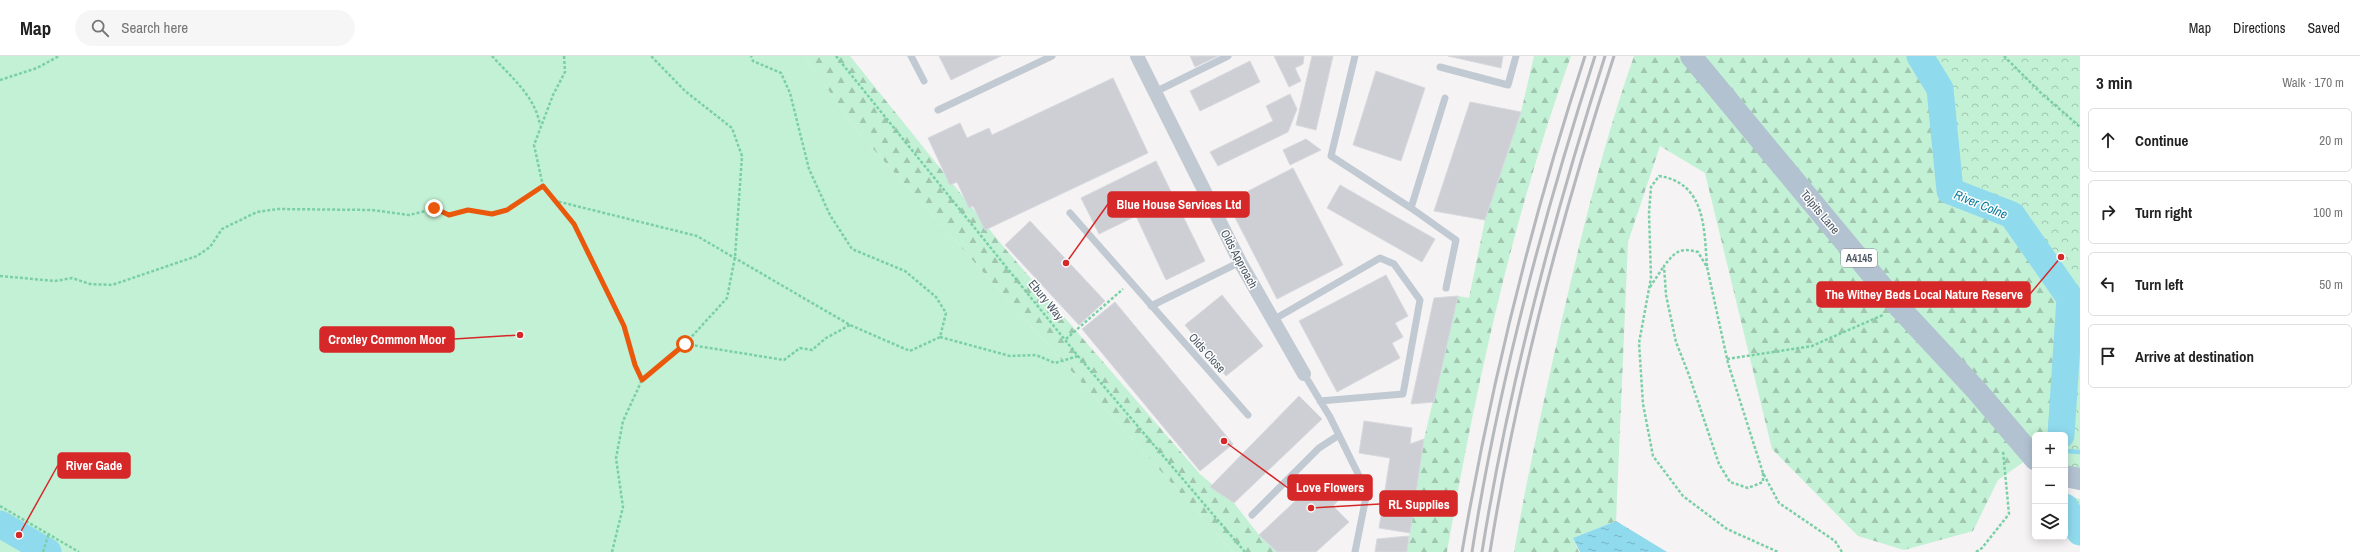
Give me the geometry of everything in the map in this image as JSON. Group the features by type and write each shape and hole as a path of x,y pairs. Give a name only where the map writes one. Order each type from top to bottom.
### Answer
{"main road":[{"name":"Tolpits Lane","path":"1691,56 1899,307 1978,392 2032,457"}],"street":[{"name":"Olds Approach","path":"1137,56 1240,262 1304,374"}],"lane":[{"path":"911,56 924,81"},
{"path":"938,110 1052,56"},
{"path":"1155,92 1228,56"},
{"path":"1355,56 1331,156 1411,208 1456,240 1446,288"},
{"path":"1440,67 1508,85 1516,56"},
{"path":"1411,208 1445,98"},
{"name":"Olds Close","path":"1070,213 1130,283 1248,415"},
{"path":"1273,320 1380,258 1394,264 1420,300 1403,394 1320,401"},
{"path":"1151,306 1240,262"},
{"path":"1304,374 1339,435 1367,492 1355,552"},
{"path":"1252,515 1319,448 1339,435"}],"path":[{"path":"0,80 37,68 59,56"},
{"path":"492,56 526,94 537,110 540,126"},
{"path":"564,56 565,72 553,95 534,145 543,186 574,224 624,326 635,365 642,380"},
{"path":"612,552 623,507 616,458 623,421 642,380 685,344 727,298 735,257 742,156 732,128 685,91 651,56"},
{"path":"752,56 753,61 781,72 790,93 809,169 830,215 852,248 906,270 936,297 946,313 940,337"},
{"name":"Ebury Way","path":"836,56 1066,339 1078,356 1245,552"},
{"path":"2004,56 2040,92 2080,127"},
{"path":"1778,552 1727,529 1683,496 1653,456 1643,404 1639,344 1651,278 1650,213 1652,187 1659,176 1672,178 1690,190 1703,217 1707,267 1727,359 1763,473 1779,503 1835,541 1842,552"},
{"path":"0,276 55,281 72,278 90,284 112,285 197,256 210,246 222,229 257,212 278,208 372,210 409,215 434,208 449,215 468,210 492,214 507,210 543,186"},
{"path":"556,201 697,236 850,325 910,350 940,337 1010,356 1036,355 1055,363 1078,356"},
{"path":"1649,289 1674,253 1686,249 1698,252 1707,267"},
{"path":"1664,266 1666,295 1676,342 1689,375 1719,464 1730,482 1748,488 1762,482 1763,473"},
{"path":"1066,339 1130,283"},
{"path":"1727,359 1812,346 1899,307"},
{"path":"685,344 784,360 800,348 812,350 826,338 850,325"},
{"path":"1976,552 1982,548 2009,514 2003,450 2008,429"},
{"path":"0,506 49,533 79,552"},
{"path":"43,552 49,533"}],"green space":[{"path":"0,56 804,56 859,133 1233,552 0,552"},
{"path":"804,56 850,56 1002,245 1200,474 1234,503 1259,535 1277,552 1233,552 859,133"},
{"path":"1534,56 1571,56 1550,116 1531,178 1498,301 1470,427 1447,552 1407,552 1424,439 1458,296 1469,298 1485,220 1521,112"},
{"path":"1634,56 1920,56 1940,89 1950,191 2012,215 2070,298 2080,300 2065,432 2032,432 2032,457 1998,480 1973,531 1904,550 1858,536 1772,449 1705,173 1660,146 1628,242 1616,521 1573,538 1579,552 1514,552 1543,404 1578,250 1623,88"},
{"path":"1920,56 2080,56 2080,479 2068,477 2068,432 2061,432 2070,298 2012,215 1950,191 1940,89"},
{"path":"2068,496 2080,499 2080,523 2068,502"}],"water":[{"path":"1616,521 1667,552 1580,552 1573,538"}],"building":[{"path":"939,56 1001,56 951,80"},
{"path":"1190,56 1218,56 1195,67"},
{"path":"1274,56 1304,56 1303,64 1295,68 1301,81 1289,87"},
{"path":"1312,56 1333,56 1316,130 1296,125"},
{"path":"1448,56 1503,56 1501,68"},
{"path":"1250,61 1260,82 1200,111 1190,91"},
{"path":"1376,71 1425,88 1401,161 1353,145"},
{"path":"1113,78 1148,153 985,230 973,206 969,208 957,182 950,185 928,138 960,123 967,138 989,128 992,135"},
{"path":"1290,94 1297,109 1288,132 1218,166 1210,152 1273,121 1266,106"},
{"path":"1470,102 1521,112 1485,220 1434,211"},
{"path":"1306,139 1321,150 1290,165 1283,150"},
{"path":"1156,161 1205,261 1166,280 1136,216 1099,234 1081,198"},
{"path":"1293,168 1343,265 1277,299 1227,202"},
{"path":"1340,185 1435,239 1422,262 1327,208"},
{"path":"1030,221 1105,301 1079,325 1005,245"},
{"path":"1386,275 1408,316 1395,323 1403,337 1392,343 1400,358 1337,392 1299,321"},
{"path":"1222,295 1263,346 1226,376 1185,325"},
{"path":"1458,296 1434,402 1411,404 1434,298"},
{"path":"1115,302 1233,444 1200,471 1082,329"},
{"path":"1299,396 1322,419 1234,503 1210,487"},
{"path":"1364,421 1412,428 1410,444 1424,439 1410,533 1379,528 1390,458 1359,453"},
{"path":"1323,475 1343,495 1333,506 1349,522 1316,552 1277,552 1259,535"},
{"path":"1409,536 1407,552 1375,552 1377,539"}],"waterway":[{"name":"River Colne","path":"1920,56 1940,89 1950,191 2012,215 2070,298 2061,432"},
{"path":"2068,451 2080,452"},
{"name":"River Colne","path":"2068,512 2080,532"},
{"path":"0,524 48,552"}],"railway":[{"path":"1462,552 1486,426 1514,302 1530,240 1585,56"},
{"path":"1472,552 1495,426 1524,302 1540,240 1595,56"},
{"path":"1482,552 1505,426 1534,302 1550,240 1605,56"},
{"path":"1490,552 1513,426 1542,301 1576,178 1614,56"}],"place":[{"name":"The Withey Beds Local Nature Reserve","path":"2061,257"},
{"name":"Blue House Services Ltd","path":"1066,263"},
{"name":"Croxley Common Moor","path":"520,335"},
{"name":"Love Flowers","path":"1224,441"},
{"name":"RL Supplies","path":"1311,508"},
{"name":"River Gade","path":"19,535"}],"route":[{"path":"434,208 449,215 468,210 492,214 507,210 518,201 543,186 574,224 624,326 635,365 642,380 662,366 685,344"}]}
